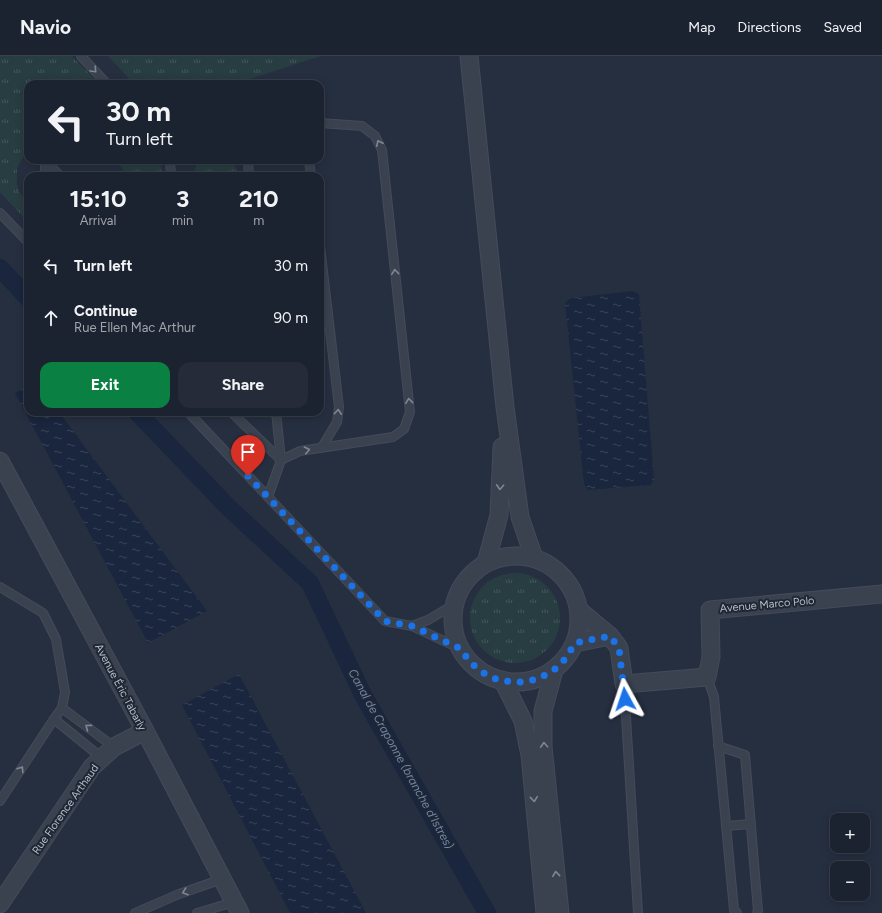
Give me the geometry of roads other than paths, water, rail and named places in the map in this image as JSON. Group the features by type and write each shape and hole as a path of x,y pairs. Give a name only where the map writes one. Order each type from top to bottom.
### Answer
{"street":[{"path":"469,56 505,407 520,517 534,558"},
{"path":"486,563 499,515 505,407"},
{"name":"Avenue Éric Tabarly","path":"0,461 145,731 237,907"},
{"path":"518,555 534,558 550,565 564,577 574,592 579,610 580,626 575,643 566,658 554,670 538,679 521,682 503,681 490,677 469,661 461,649 455,635 453,619 455,604 461,587 472,573 486,563 507,556 518,555"},
{"name":"Avenue Marco Polo","path":"707,677 711,657 710,610 882,594"},
{"path":"579,610 610,636 619,648 624,684 707,677"},
{"path":"575,643 610,636"},
{"path":"554,670 543,711 543,746 560,913"},
{"path":"503,681 523,721 530,755 545,913"},
{"name":"Rue Florence Arthaud","path":"0,904 92,767 108,752 145,731"}],"lane":[{"path":"81,56 103,80"},
{"path":"281,460 300,451 393,437 404,429 410,412 382,150 375,136 362,126 324,123"},
{"path":"49,164 56,172"},
{"path":"0,213 24,238"},
{"path":"322,447 337,422 339,407 324,280"},
{"path":"192,416 385,621 412,626 461,649"},
{"path":"235,416 281,460"},
{"path":"268,497 281,460 276,416"},
{"path":"0,587 43,613 56,639 65,692 62,708 0,801"},
{"path":"412,626 428,620 455,604"},
{"path":"707,677 714,697 734,910 736,913"},
{"path":"624,684 638,913"},
{"path":"62,708 108,752"},
{"path":"54,719 108,752"},
{"path":"718,746 745,755 757,913"},
{"path":"726,826 751,824"},
{"path":"135,913 179,894 222,880"},
{"path":"197,913 237,907"}],"water":[{"path":"632,291 639,294 654,480 651,485 588,490 584,484 565,303 571,298"},
{"path":"24,388 24,410 15,393"},
{"path":"27,416 62,416 207,611 148,643"},
{"path":"239,674 366,913 290,913 182,705"}],"waterway":[{"name":"Canal de Craponne (branche d'Istres)","path":"0,268 24,294"},
{"name":"Canal de Craponne (branche d'Istres)","path":"141,416 228,507 310,583 363,695 487,913"}]}
